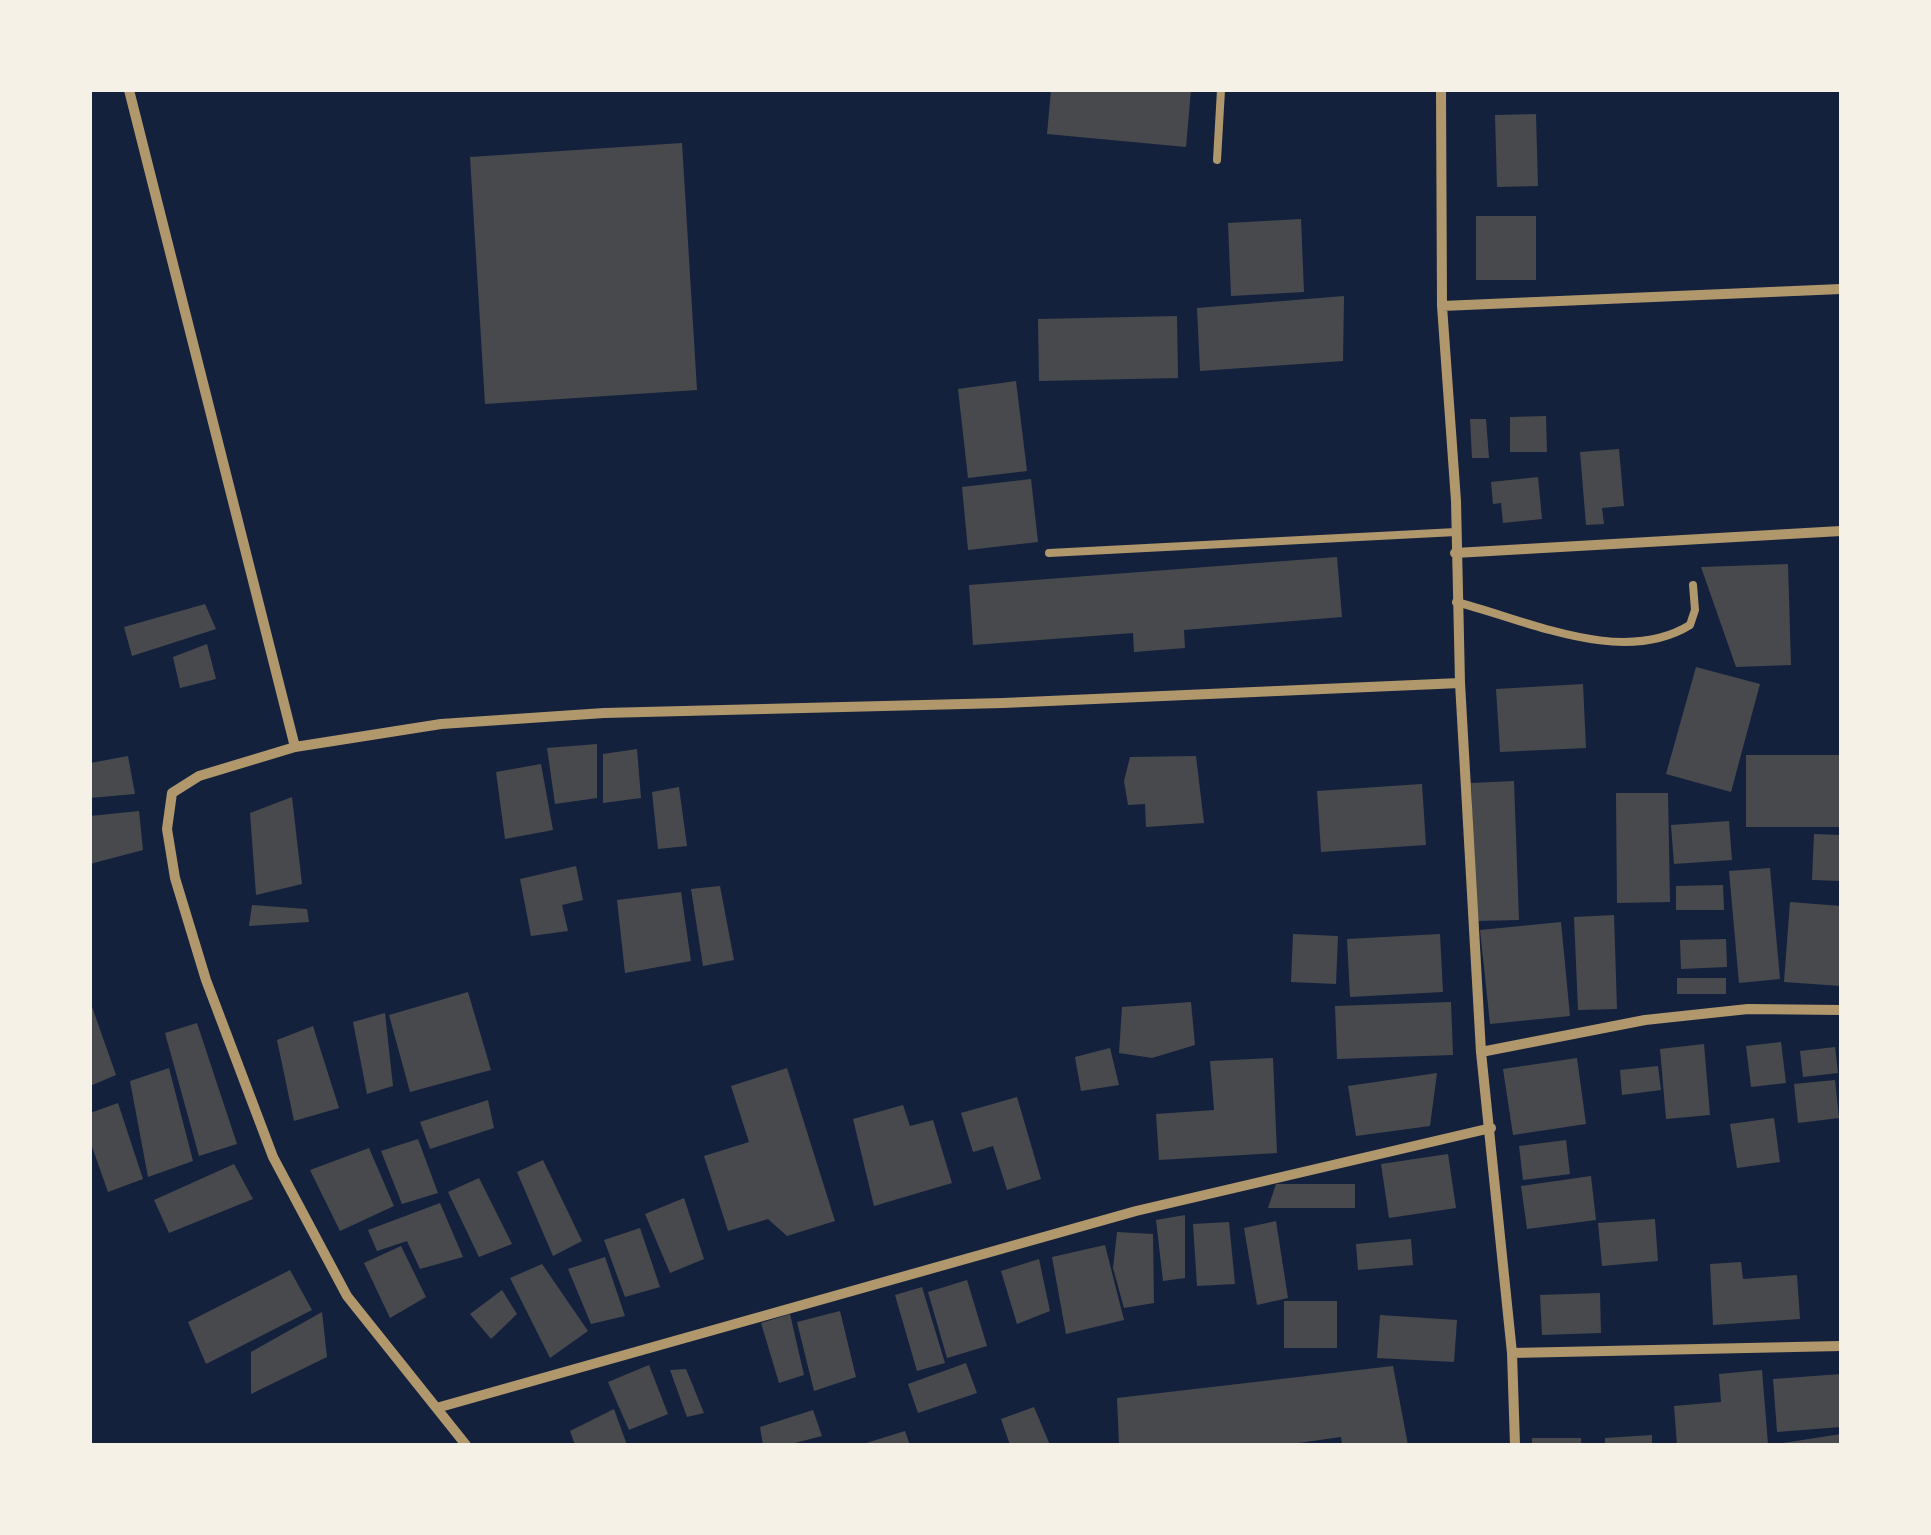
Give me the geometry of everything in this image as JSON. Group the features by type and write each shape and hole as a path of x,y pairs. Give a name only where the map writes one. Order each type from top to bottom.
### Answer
{"street":[{"path":"129,90 295,746"},
{"path":"1441,90 1442,306 1456,532 1460,683 1481,1052 1512,1353 1516,1445"},
{"path":"1442,306 1841,289"},
{"path":"1455,554 1841,531"},
{"path":"466,1445 440,1407 347,1296 273,1157 206,980 176,878 168,829 172,793 199,776 295,746 441,724 604,713 1003,703 1460,683"},
{"path":"1481,1052 1645,1020 1748,1008 1841,1010"},
{"path":"440,1407 1136,1211 1490,1128"},
{"path":"1512,1353 1841,1346"}],"lane":[{"path":"1217,160 1221,90"},
{"path":"1048,553 1456,532"},
{"path":"1456,602 1571,637 1650,642 1690,625 1695,610 1693,584"}],"building":[{"path":"1051,90 1191,90 1186,147 1047,134"},
{"path":"1536,114 1538,186 1497,187 1495,115"},
{"path":"682,143 697,390 485,404 470,157"},
{"path":"1476,216 1536,216 1536,280 1476,280"},
{"path":"1301,219 1304,292 1231,296 1228,223"},
{"path":"1344,296 1343,361 1200,371 1197,308"},
{"path":"1177,316 1178,378 1039,381 1038,319"},
{"path":"1016,381 1027,471 968,478 958,389"},
{"path":"1546,416 1547,452 1510,452 1510,417"},
{"path":"1470,419 1486,419 1489,458 1472,458"},
{"path":"1619,449 1624,506 1602,508 1604,524 1586,525 1580,452"},
{"path":"1538,477 1542,519 1503,523 1501,503 1493,504 1491,482"},
{"path":"1031,479 1038,542 968,550 962,487"},
{"path":"1337,557 1342,617 1184,630 1185,648 1134,652 1133,633 973,645 969,585"},
{"path":"1788,564 1791,665 1736,667 1701,567"},
{"path":"205,604 216,629 132,656 124,627"},
{"path":"207,644 216,679 180,688 173,657"},
{"path":"1696,667 1760,684 1731,792 1666,774"},
{"path":"1583,684 1586,748 1500,752 1496,689"},
{"path":"597,744 597,798 555,804 547,748"},
{"path":"637,749 641,798 603,803 603,754"},
{"path":"1746,755 1841,755 1841,827 1746,827"},
{"path":"128,756 135,794 90,798 90,763"},
{"path":"1196,756 1204,823 1146,827 1145,804 1128,805 1124,781 1130,757"},
{"path":"541,764 553,830 505,839 496,772"},
{"path":"1514,781 1519,920 1476,921 1471,783"},
{"path":"1422,784 1426,845 1321,852 1317,791"},
{"path":"679,787 687,846 658,849 652,792"},
{"path":"1616,793 1668,793 1670,902 1617,903"},
{"path":"292,797 302,884 256,895 250,813"},
{"path":"139,811 143,850 90,864 90,816"},
{"path":"1729,821 1732,860 1674,864 1671,825"},
{"path":"1814,834 1841,835 1841,881 1812,880"},
{"path":"576,866 583,900 562,905 568,931 531,936 520,879"},
{"path":"1770,868 1780,979 1739,983 1729,871"},
{"path":"1723,885 1724,910 1676,910 1676,886"},
{"path":"720,886 734,960 703,966 691,889"},
{"path":"681,892 691,961 625,973 617,900"},
{"path":"1790,902 1841,906 1841,986 1784,982"},
{"path":"252,905 307,909 309,922 249,926"},
{"path":"1614,915 1617,1009 1578,1010 1574,917"},
{"path":"1561,922 1570,1016 1490,1024 1480,930"},
{"path":"1293,934 1338,936 1336,984 1291,982"},
{"path":"1440,934 1443,992 1350,997 1347,939"},
{"path":"1726,939 1727,967 1681,969 1680,940"},
{"path":"1677,978 1726,978 1726,994 1677,994"},
{"path":"468,992 491,1070 410,1092 389,1015"},
{"path":"90,1001 116,1075 90,1086"},
{"path":"1191,1002 1195,1045 1152,1058 1119,1053 1122,1007"},
{"path":"1451,1002 1453,1055 1337,1059 1335,1006"},
{"path":"385,1013 393,1086 367,1094 353,1022"},
{"path":"197,1023 237,1144 199,1156 165,1033"},
{"path":"313,1026 339,1108 294,1121 277,1040"},
{"path":"1781,1042 1786,1083 1751,1087 1746,1046"},
{"path":"1704,1044 1710,1115 1666,1119 1660,1049"},
{"path":"1835,1047 1838,1073 1803,1077 1800,1051"},
{"path":"1110,1048 1119,1085 1081,1091 1075,1057"},
{"path":"1273,1058 1277,1153 1159,1160 1156,1114 1214,1110 1210,1061"},
{"path":"1577,1058 1586,1124 1513,1135 1503,1069"},
{"path":"1658,1066 1661,1090 1622,1095 1620,1070"},
{"path":"169,1068 193,1161 148,1177 130,1081"},
{"path":"787,1068 835,1221 787,1236 768,1219 728,1231 704,1156 749,1142 731,1086"},
{"path":"1437,1073 1430,1126 1356,1136 1348,1086"},
{"path":"1835,1080 1839,1118 1798,1123 1794,1084"},
{"path":"1017,1097 1041,1179 1007,1190 993,1146 973,1152 961,1113"},
{"path":"488,1100 494,1128 430,1149 420,1122"},
{"path":"118,1103 143,1179 108,1192 90,1141 90,1113"},
{"path":"903,1105 910,1126 933,1120 952,1183 874,1206 853,1119"},
{"path":"1774,1118 1780,1162 1737,1168 1730,1124"},
{"path":"418,1139 438,1193 402,1204 381,1151"},
{"path":"1566,1140 1570,1174 1523,1180 1519,1146"},
{"path":"369,1148 394,1206 340,1231 310,1170"},
{"path":"1448,1154 1456,1208 1389,1218 1381,1164"},
{"path":"543,1160 582,1241 553,1256 517,1172"},
{"path":"234,1164 253,1199 169,1233 154,1200"},
{"path":"1591,1176 1596,1220 1527,1229 1521,1186"},
{"path":"479,1178 512,1244 479,1257 448,1192"},
{"path":"1276,1184 1355,1184 1355,1208 1268,1208"},
{"path":"684,1198 704,1259 670,1273 645,1214"},
{"path":"440,1203 463,1257 420,1269 407,1241 377,1251 368,1230"},
{"path":"1185,1215 1185,1278 1163,1281 1156,1220"},
{"path":"1655,1219 1658,1261 1602,1266 1598,1223"},
{"path":"1276,1221 1288,1298 1257,1305 1244,1228"},
{"path":"1229,1222 1235,1284 1197,1286 1193,1224"},
{"path":"640,1228 660,1287 625,1297 604,1240"},
{"path":"1117,1232 1153,1234 1154,1303 1124,1308 1113,1268"},
{"path":"1411,1239 1413,1265 1358,1270 1356,1244"},
{"path":"1105,1245 1124,1320 1066,1334 1052,1257"},
{"path":"401,1246 426,1297 390,1318 364,1263"},
{"path":"605,1257 625,1316 591,1324 568,1269"},
{"path":"1039,1259 1050,1311 1017,1324 1001,1271"},
{"path":"1741,1262 1743,1279 1797,1275 1800,1319 1713,1325 1710,1264"},
{"path":"542,1264 588,1331 550,1358 510,1278"},
{"path":"290,1270 312,1310 206,1364 188,1322"},
{"path":"967,1280 987,1346 947,1358 928,1292"},
{"path":"922,1287 945,1363 917,1371 895,1295"},
{"path":"502,1290 517,1314 491,1339 470,1314"},
{"path":"1600,1293 1601,1333 1542,1335 1540,1295"},
{"path":"1284,1301 1337,1301 1337,1348 1284,1348"},
{"path":"840,1311 856,1377 814,1391 797,1322"},
{"path":"322,1312 327,1357 251,1394 251,1352"},
{"path":"790,1314 804,1375 779,1383 761,1323"},
{"path":"1380,1315 1457,1320 1454,1362 1377,1358"},
{"path":"966,1363 977,1393 918,1413 908,1384"},
{"path":"649,1365 668,1414 629,1430 608,1382"},
{"path":"1393,1366 1408,1445 1342,1445 1341,1437 1284,1445 1119,1445 1117,1398"},
{"path":"686,1369 704,1413 687,1417 670,1370"},
{"path":"1762,1370 1768,1444 1677,1445 1674,1406 1721,1402 1719,1374"},
{"path":"1841,1374 1841,1427 1777,1432 1773,1379"},
{"path":"1034,1407 1050,1445 1010,1445 1001,1419"},
{"path":"614,1409 627,1445 575,1445 570,1431"},
{"path":"813,1410 822,1436 787,1445 763,1445 760,1427"},
{"path":"905,1431 910,1445 863,1445 863,1444"},
{"path":"1841,1434 1841,1445 1783,1443"},
{"path":"1652,1435 1652,1445 1605,1445 1605,1438"},
{"path":"1532,1438 1581,1438 1581,1445 1532,1445"}]}
